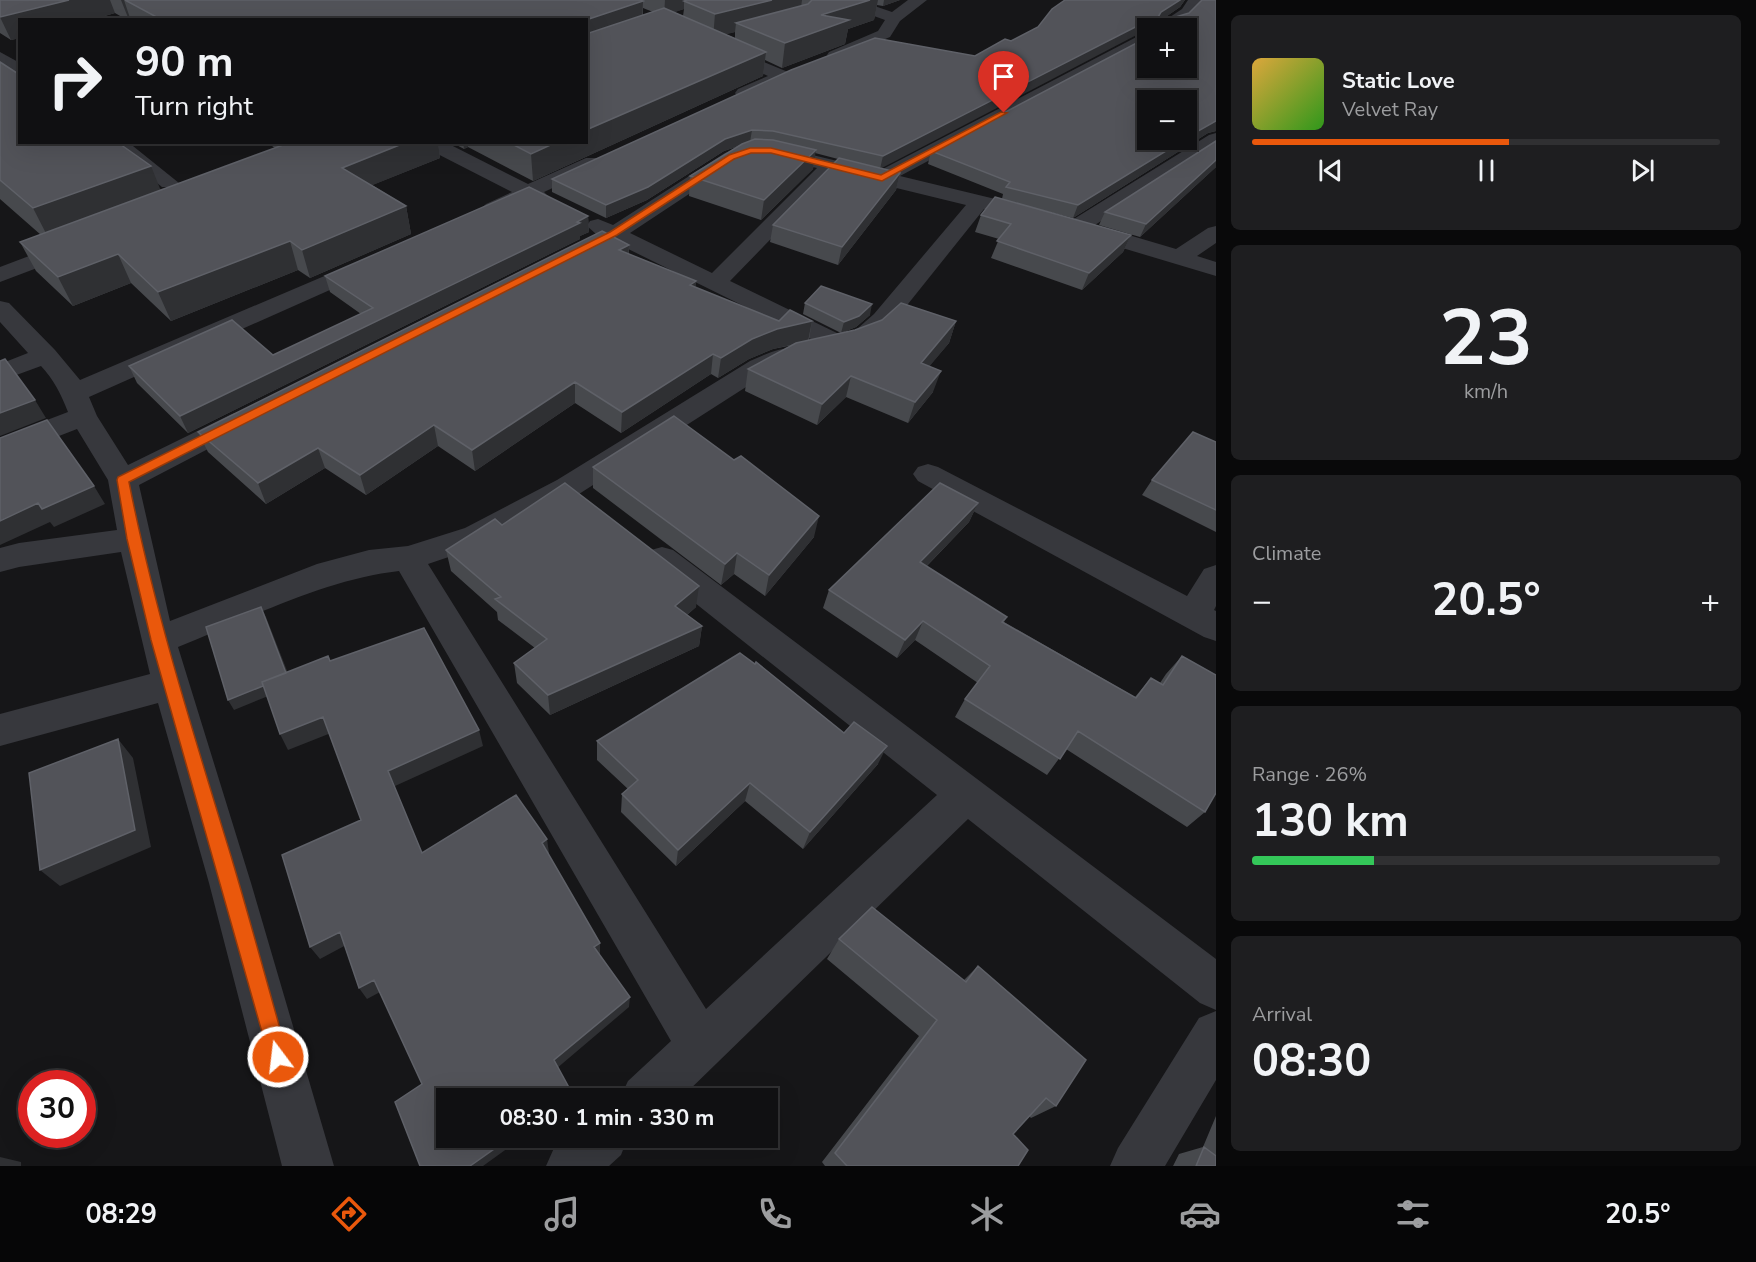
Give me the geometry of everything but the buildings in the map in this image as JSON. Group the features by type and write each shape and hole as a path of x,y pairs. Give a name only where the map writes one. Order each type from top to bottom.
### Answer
{"street":[{"path":"843,0 894,18"},
{"path":"823,60 873,41 884,34 894,18 909,5 920,0"},
{"path":"1179,18 1188,12 1195,0"},
{"path":"729,100 787,74 706,43 733,39"},
{"path":"882,178 1137,42"},
{"path":"0,56 18,51"},
{"path":"0,56 18,70"},
{"path":"1077,226 1216,139"},
{"path":"121,144 169,183"},
{"path":"433,144 560,207"},
{"path":"551,265 614,234 732,157 750,150 771,151 980,201 1077,226 1216,269"},
{"path":"478,215 613,153"},
{"path":"715,283 831,165"},
{"path":"158,640 329,573 369,562 408,558 583,498 759,367 783,356 840,344 866,334 883,319 980,201"},
{"path":"581,218 840,344"},
{"path":"1180,257 1216,233"},
{"path":"0,275 89,241"},
{"path":"0,449 79,405 386,257"},
{"path":"0,308 46,355 79,405 123,480 134,539 158,640 230,884 308,1166"},
{"path":"0,373 46,355"},
{"path":"123,480 258,412"},
{"path":"928,474 1204,621 1216,578"},
{"path":"635,538 1216,987"},
{"path":"0,560 19,555 134,539"},
{"path":"408,558 701,1046"},
{"path":"0,730 171,684"},
{"path":"656,1088 966,794"},
{"path":"1136,1166 1216,1035"},
{"path":"572,1166 591,1148"}],"route":[{"path":"278,1057 158,640 134,539 123,480 614,234 732,157 750,150 771,151 882,178 1004,113"}]}
